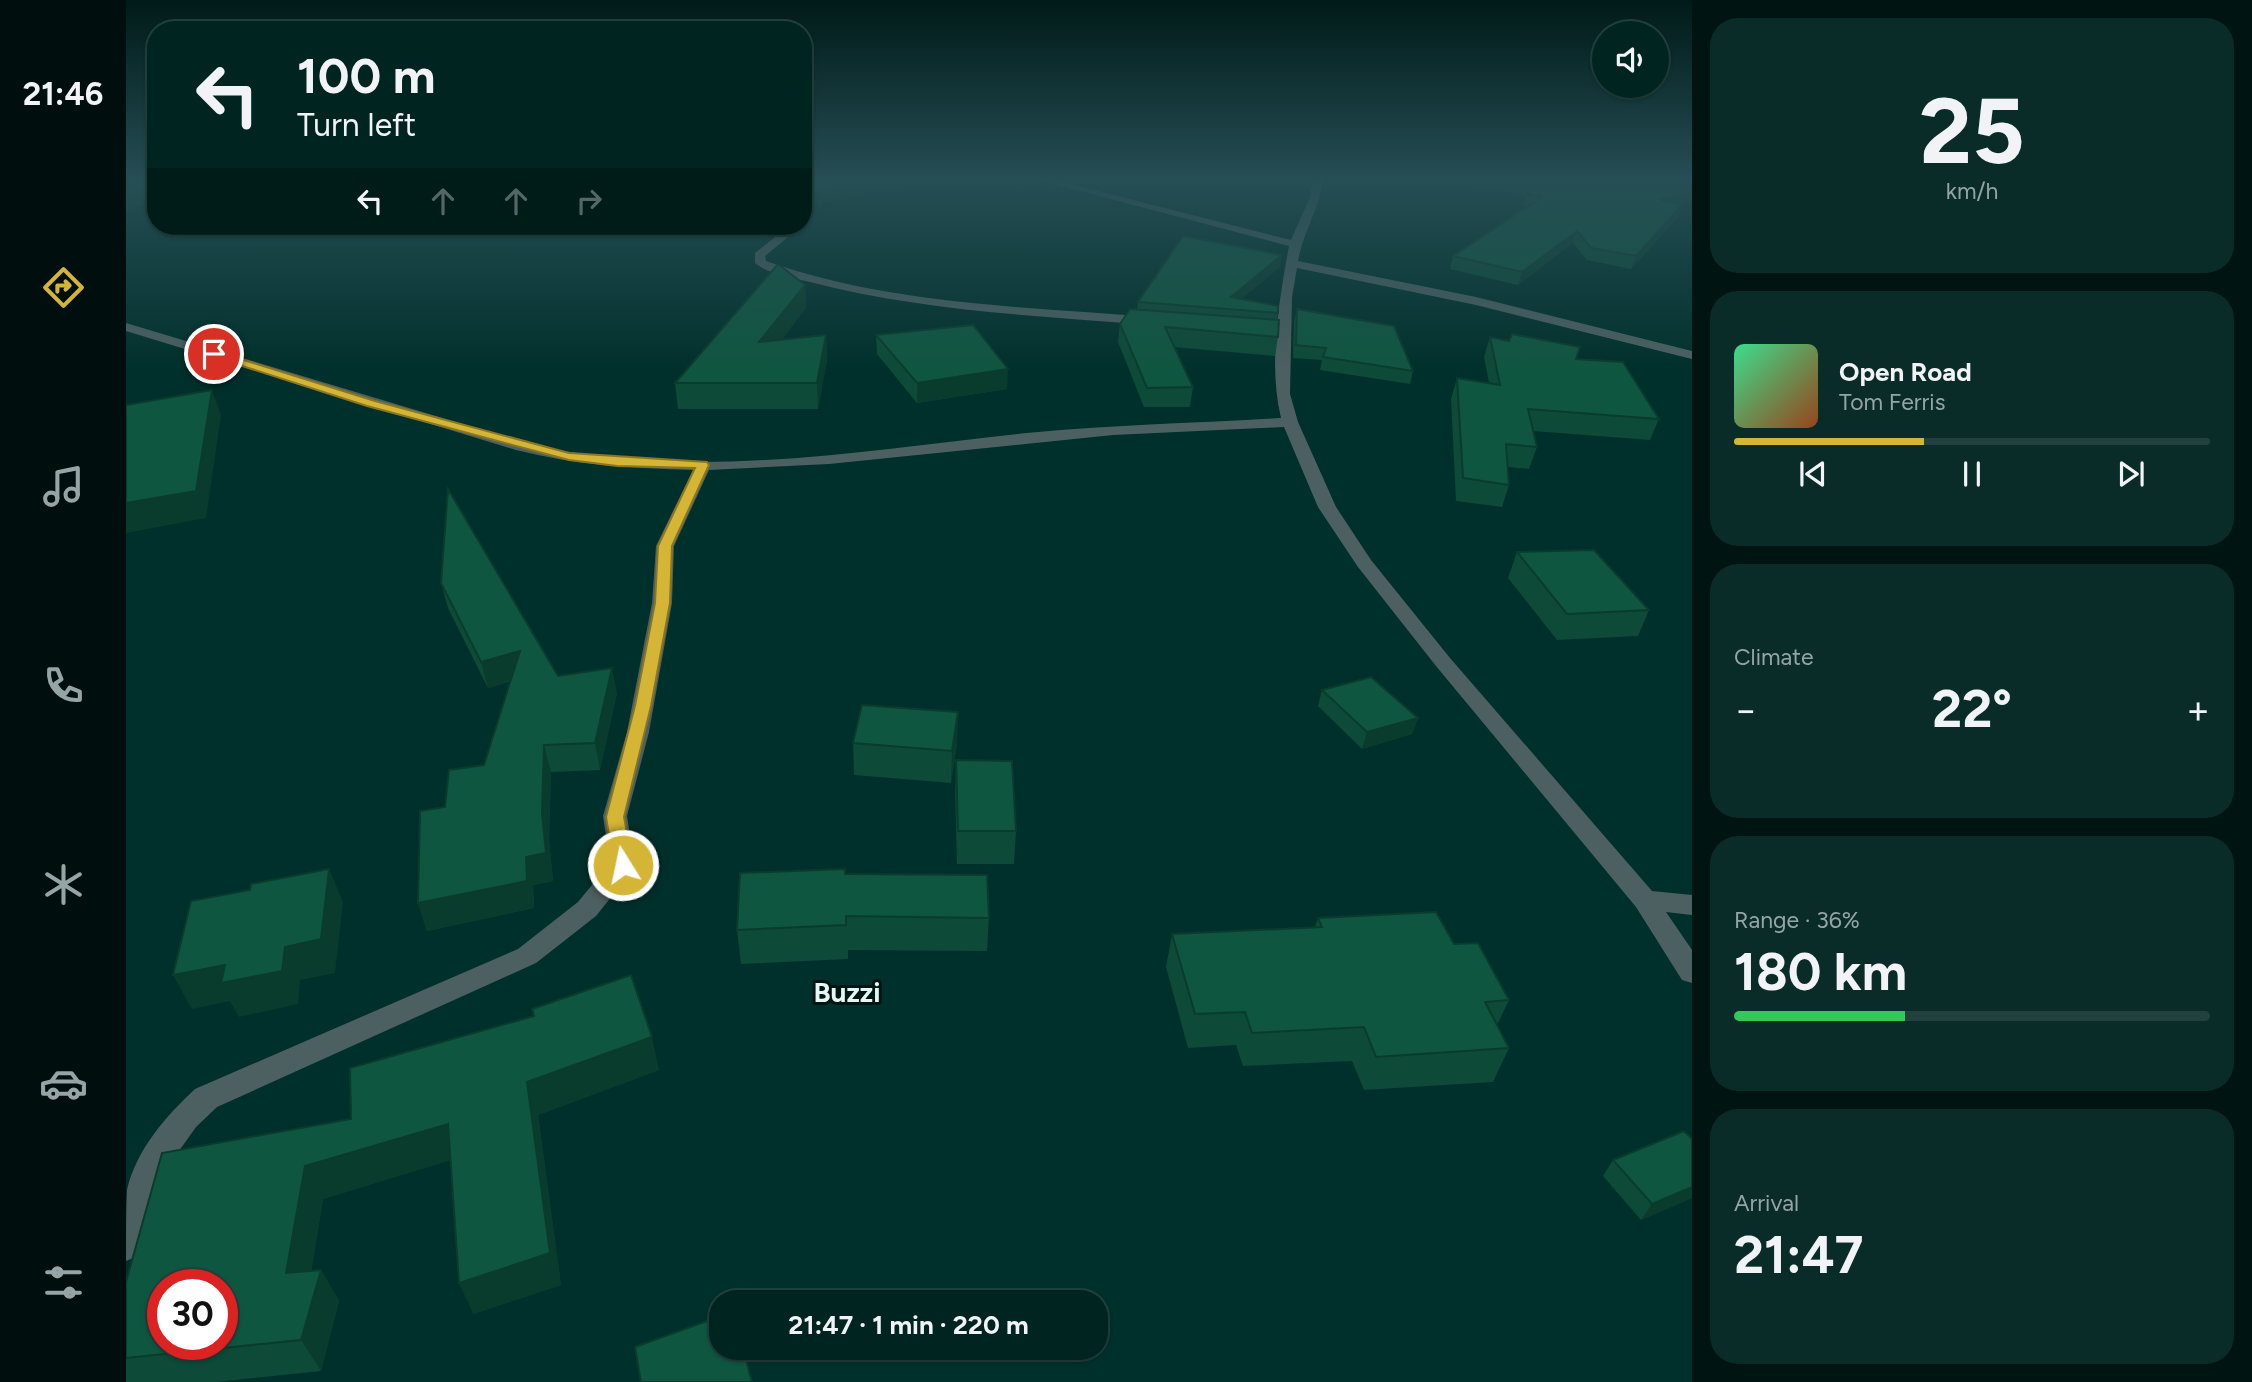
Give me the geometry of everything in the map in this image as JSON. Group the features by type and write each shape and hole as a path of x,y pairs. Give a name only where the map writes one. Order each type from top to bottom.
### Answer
{"street":[{"path":"772,244 759,255 761,263 792,275 877,293 1029,313 1162,322"},
{"path":"1265,244 1692,355"},
{"path":"1297,244 1279,333 1283,394 1290,422 1327,507 1364,563 1443,662 1644,900 1692,972"},
{"path":"126,327 371,403 569,457 617,462 703,465 860,455 1091,432 1290,422"},
{"path":"126,1245 150,1166 185,1118 206,1098 527,956 587,909 623,865 615,817 643,706 663,603 665,546 703,465"},
{"path":"1644,900 1692,905"}],"building":[{"path":"1177,244 1227,244 1282,255 1231,297 1278,306 1278,313 1138,302"},
{"path":"1470,244 1559,244 1522,272 1453,256"},
{"path":"1588,244 1646,244 1636,256 1591,248"},
{"path":"778,264 805,285 759,342 826,335 817,383 675,383"},
{"path":"1130,309 1279,320 1278,337 1165,327 1193,387 1147,388 1120,324"},
{"path":"1297,309 1394,326 1413,371 1323,357 1326,348 1296,345"},
{"path":"973,325 1008,369 917,383 876,335"},
{"path":"1512,334 1580,347 1576,359 1623,362 1659,419 1528,409 1537,447 1506,444 1509,485 1463,478 1457,378 1500,385 1490,337 1509,341"},
{"path":"212,390 196,491 126,503 126,405"},
{"path":"448,489 558,676 612,668 595,743 544,745 542,813 546,853 526,857 527,881 418,903 420,811 445,807 449,770 484,765 520,651 481,662 441,583"},
{"path":"1594,550 1649,610 1567,614 1517,552"},
{"path":"1371,677 1418,718 1367,732 1322,690"},
{"path":"862,705 958,712 952,751 853,743"},
{"path":"956,760 1012,761 1016,831 958,831"},
{"path":"329,869 321,939 285,947 282,971 221,983 225,965 173,975 191,901 250,890 251,884"},
{"path":"845,869 845,874 987,875 989,918 846,916 846,925 737,930 740,873"},
{"path":"1436,912 1454,944 1478,943 1509,1000 1485,1002 1509,1048 1376,1057 1364,1027 1252,1033 1245,1012 1195,1014 1172,934 1322,927 1318,918"},
{"path":"631,975 652,1037 527,1082 550,1253 459,1283 448,1124 305,1166 286,1273 321,1270 301,1340 238,1346 238,1269 147,1269 147,1356 126,1358 126,1282 162,1153 351,1119 350,1068 534,1016 532,1009"},
{"path":"1684,1131 1692,1139 1692,1187 1652,1204 1613,1160"},
{"path":"709,1320 709,1360 746,1360 752,1382 641,1382 635,1347"}],"district":[{"name":"Buzzi","path":"847,992"}],"route":[{"path":"214,354 371,403 569,457 617,462 703,465 665,546 663,603 638,732 615,817 623,865"}]}
